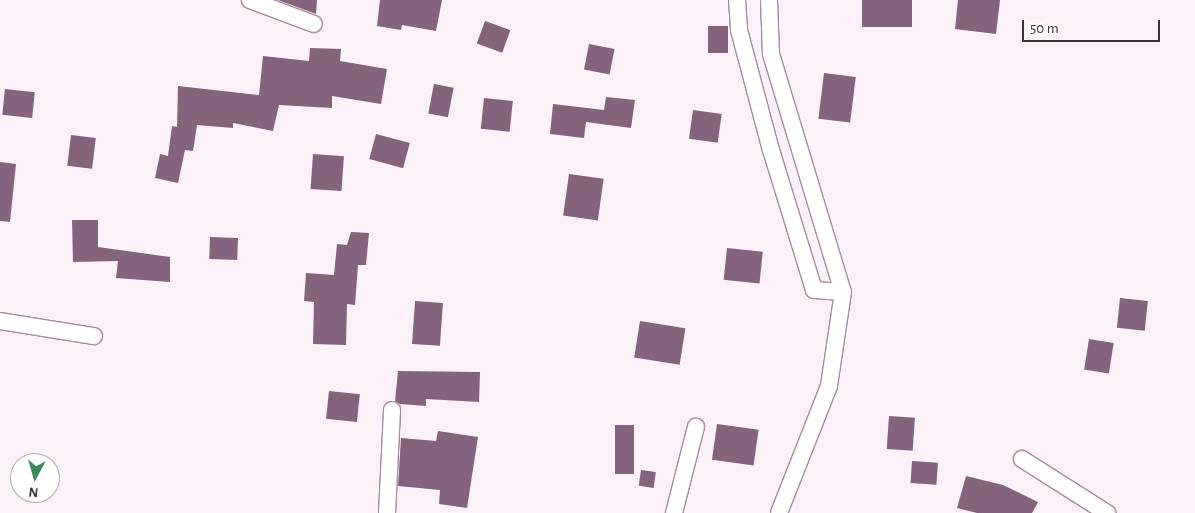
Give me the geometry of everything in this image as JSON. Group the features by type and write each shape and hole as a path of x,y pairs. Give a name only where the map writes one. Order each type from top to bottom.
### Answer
{"street":[{"path":"250,0 314,24"},
{"path":"737,0 739,30 802,256 814,290 842,292"},
{"path":"769,0 771,54 842,292 829,386 780,513"},
{"path":"0,321 94,336"},
{"path":"387,513 392,410"},
{"path":"674,513 696,427"},
{"path":"1022,459 1107,513"}],"building":[{"path":"278,0 317,0 316,14"},
{"path":"380,0 442,0 436,31 402,25 401,30 377,26"},
{"path":"862,0 912,0 912,27 862,27"},
{"path":"958,0 1000,0 996,34 955,29"},
{"path":"485,21 510,30 502,53 477,44"},
{"path":"708,26 728,26 728,53 708,53"},
{"path":"589,44 615,49 610,74 584,70"},
{"path":"310,48 341,49 340,61 387,69 381,104 332,96 332,108 279,105 273,131 233,123 233,128 197,125 193,151 185,150 178,183 155,178 160,154 168,156 172,126 177,127 178,86 259,95 263,56 309,61"},
{"path":"824,73 856,77 850,123 818,119"},
{"path":"434,84 454,88 448,117 428,113"},
{"path":"5,89 35,92 32,118 2,115"},
{"path":"606,97 635,100 631,128 586,122 584,138 550,134 553,104 604,110"},
{"path":"484,98 513,101 510,132 481,129"},
{"path":"693,110 722,114 718,143 689,139"},
{"path":"376,134 410,143 403,168 369,159"},
{"path":"71,135 96,138 92,169 67,166"},
{"path":"313,154 344,156 341,191 311,189"},
{"path":"0,162 16,164 10,222 0,221"},
{"path":"569,174 604,179 598,220 563,216"},
{"path":"72,220 98,220 98,247 170,257 170,282 116,278 118,261 73,262"},
{"path":"351,232 369,233 366,265 358,265 355,305 347,304 346,345 313,344 314,302 304,301 306,273 334,275 337,244 347,245"},
{"path":"210,237 238,238 237,260 209,259"},
{"path":"727,248 763,252 759,284 724,280"},
{"path":"1120,298 1148,301 1145,331 1117,328"},
{"path":"415,301 443,303 440,346 412,344"},
{"path":"640,321 685,328 680,365 634,358"},
{"path":"1089,339 1114,343 1109,374 1084,370"},
{"path":"398,371 480,372 479,402 426,399 426,406 400,404 395,401"},
{"path":"329,391 360,394 357,422 326,419"},
{"path":"889,416 915,418 913,451 887,449"},
{"path":"717,424 759,430 754,465 712,460"},
{"path":"615,425 634,425 634,474 615,474"},
{"path":"438,431 478,437 467,508 439,504 440,490 398,486 401,438 436,441"},
{"path":"912,461 938,463 936,485 910,483"},
{"path":"641,470 656,472 654,488 639,486"},
{"path":"966,476 1003,485 1038,502 1032,513 977,513 957,508"}]}
